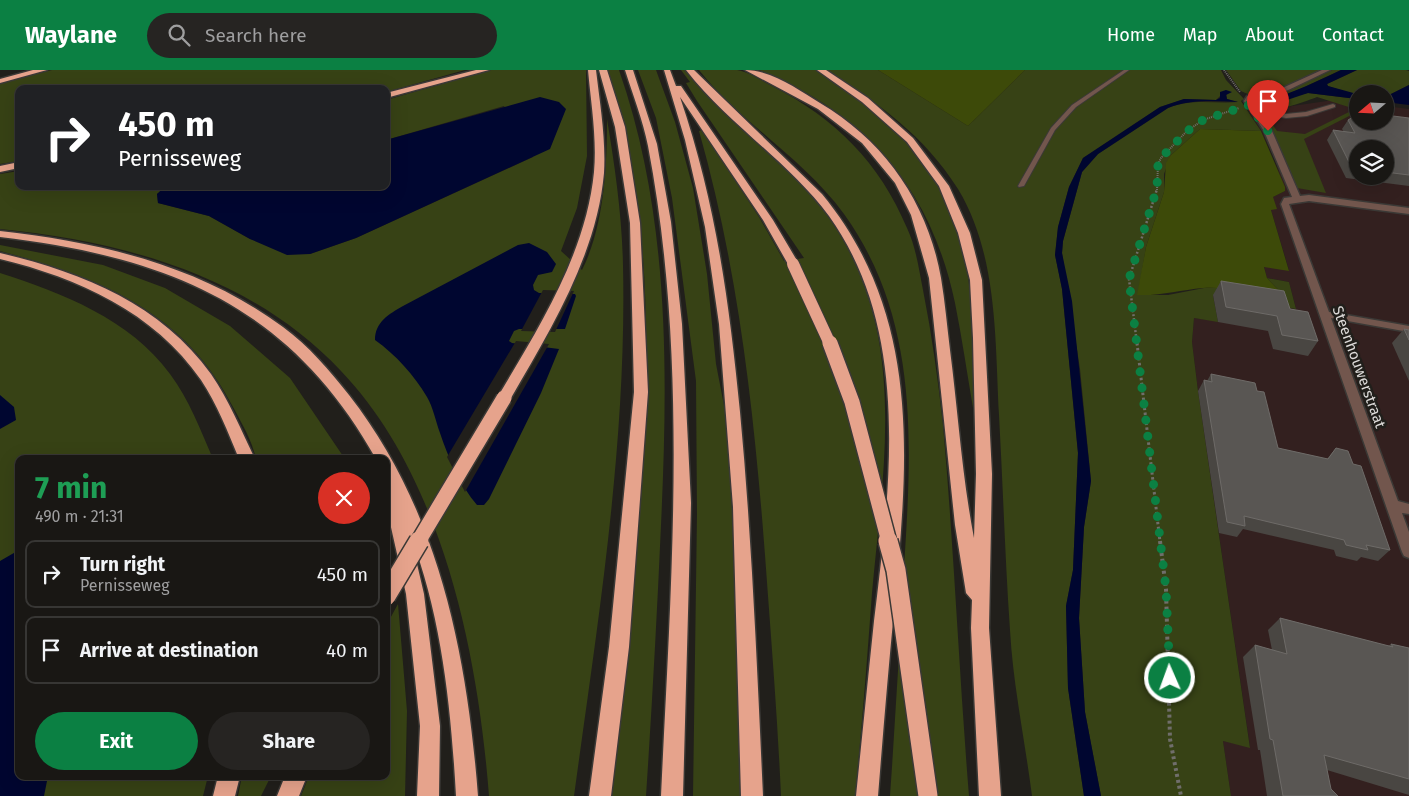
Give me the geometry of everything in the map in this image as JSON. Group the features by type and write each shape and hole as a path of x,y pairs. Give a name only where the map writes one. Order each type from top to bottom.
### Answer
{"highway":[{"path":"0,74 15,70"},
{"path":"0,81 42,70"},
{"path":"390,95 485,70"},
{"path":"390,589 540,335 564,286 586,231 597,188 599,161 598,118 592,70"},
{"path":"600,796 619,647 640,392 633,204 620,127 604,70"},
{"path":"628,70 652,144 666,222 676,324 683,503 672,796"},
{"path":"690,70 718,101 795,172 834,215 871,283 887,336 896,415 892,534 868,796"},
{"path":"749,70 812,101 838,119 860,138 894,174 913,205 926,238 935,278 963,525 980,628"},
{"path":"821,70 866,100 910,140 944,186 964,233 976,280 980,338 984,474 980,628 990,796"},
{"path":"666,71 768,220 793,264 823,324 852,402 896,570 928,796"},
{"path":"666,71 690,140 711,227 725,324 740,507 752,796"},
{"path":"0,169 15,166"},
{"path":"0,234 72,244 133,258 195,281 237,303 281,331 326,376 373,438 382,455"},
{"path":"0,256 38,265 80,280 118,298 164,332 199,367 224,407 245,455"},
{"path":"373,438 379,455"},
{"path":"390,469 407,501 450,640 465,761 467,796"},
{"path":"390,491 415,594 430,726 428,796"},
{"path":"224,796 228,780"},
{"path":"288,796 294,780"}],"street":[{"path":"1327,70 1251,105 1268,131 1296,197 1409,212"},
{"name":"Steenhouwerstraat","path":"1296,197 1287,200 1285,204 1409,552"},
{"path":"1324,314 1409,329"},
{"path":"1392,505 1409,509"}],"lane":[{"path":"1021,186 1053,129 1074,106 1127,70"},
{"path":"1251,105 1286,116 1307,114 1333,106"}],"path":[{"path":"1181,796 1170,739 1166,589 1129,279 1157,188 1158,164 1161,158 1186,132 1203,120 1251,105 1224,70"}],"shaded area":[{"path":"1334,100 1349,102 1349,130 1394,130 1394,107 1409,109 1409,796 1231,796 1223,741 1250,747 1198,391 1192,342 1194,318 1218,321 1213,295 1296,309 1289,282 1267,278 1264,266 1289,270 1271,210 1273,197 1285,191 1274,158 1261,131 1247,109 1271,109"}],"green space":[{"path":"52,70 465,70 390,91 390,85 15,85 15,162 0,164 0,83"},
{"path":"491,70 586,70 587,156 577,208 561,251 582,270 600,216 605,177 607,119 618,192 623,265 623,332 620,398 616,465 609,531 574,796 489,796 476,685 464,627 449,570 430,515 406,463 376,414 341,371 306,338 268,311 227,288 184,269 139,254 93,243 0,229 0,174 15,172 15,190 162,190 157,194 158,203 209,216 250,239 310,254 356,238 533,157 504,106 390,139 390,99"},
{"path":"608,70 619,70 636,125 648,181 657,238 662,295 665,410 656,627 646,796 612,796 630,633 640,510 645,419 646,318 644,268 632,168 622,119"},
{"path":"638,70 656,70 675,122 693,188 707,274 716,364 728,426 736,591 740,796 693,796 697,514 696,381 672,198 656,118"},
{"path":"681,70 687,70 705,92 786,169 823,210 839,233 860,275 874,319 882,364 885,409 884,455 855,796 781,796 764,537 746,362 726,245 699,131 702,130 759,217 784,261 804,258 697,101 686,83 690,82"},
{"path":"699,70 737,70 746,73 795,99 835,128 869,163 883,183 896,204 913,243 929,324 943,425 969,796 890,796 906,535 909,439 906,392 899,346 888,300 870,256 844,214 828,194 810,175 734,107"},
{"path":"759,70 816,70 830,78 877,115 910,147 934,180 951,213 962,248 969,285 973,324 976,408 973,408 955,303 944,262 929,225 911,191 888,160 862,133 832,109 797,88"},
{"path":"826,70 878,70 968,126 1025,70 1221,70 1226,80 1244,99 1241,101 1261,131 1200,129 1171,155 1164,174 1164,192 1146,247 1138,295 1168,295 1204,288 1216,288 1287,299 1267,278 1289,282 1296,309 1213,295 1218,322 1194,318 1192,342 1198,391 1250,748 1223,741 1231,796 1101,796 1085,712 1079,618 1084,527 1091,481 1080,369 1062,253 1063,241 1082,172 1098,154 1168,108 1194,102 1238,102 1227,99 1226,90 1216,100 1184,99 1160,107 1083,158 1069,187 1058,227 1055,255 1062,289 1078,453 1073,570 1066,606 1068,688 1084,796 1032,796 1016,692 1012,651 995,328 992,299 981,242 971,215 958,189 930,152 882,108"},
{"path":"878,70 1025,70 968,126"},
{"path":"1226,70 1323,70 1286,87 1252,96 1241,91"},
{"path":"1332,70 1341,70 1287,95 1257,101 1259,104 1308,93 1349,98 1349,107 1317,97 1282,108 1263,109 1256,106 1252,100 1285,92"},
{"path":"1357,70 1409,71 1409,85 1394,92 1394,85 1349,85 1349,93 1327,84"},
{"path":"1349,112 1349,116 1304,139 1326,193 1297,188 1273,131 1261,114 1265,114 1277,131 1305,134"},
{"path":"1200,129 1261,131 1285,187 1285,191 1273,197 1277,209 1271,210 1289,271 1264,267 1267,278 1288,300 1213,288 1154,295 1137,295 1146,247 1164,192 1166,163 1171,155"},
{"path":"0,245 103,265 165,288 230,326 290,378 342,455 255,455 243,426 213,374 190,346 164,322 104,286 36,261 0,251"},
{"path":"0,273 47,289 93,310 135,338 154,355 177,384 194,415 211,455 15,455 15,780 207,780 203,796 0,796"},
{"path":"398,604 407,711 405,796 301,796 307,780 390,780 390,619"},
{"path":"241,780 269,780 261,796 238,796"}],"water":[{"path":"1341,70 1357,70 1327,84 1328,86 1349,92 1349,98 1308,93 1278,103 1259,104 1256,101 1289,93"},
{"path":"1409,85 1409,105 1394,103 1394,92"},
{"path":"1226,90 1232,92 1226,95 1227,99 1238,102 1194,102 1168,108 1098,154 1082,172 1063,241 1062,253 1072,301 1091,481 1084,527 1079,618 1085,712 1101,796 1084,796 1068,688 1066,606 1073,570 1078,453 1062,289 1055,255 1058,227 1069,187 1083,158 1160,107 1184,99 1216,100 1220,98 1220,92"},
{"path":"540,97 559,102 566,109 550,149 356,238 310,254 287,255 250,239 209,216 158,203 157,194 162,190 390,190 390,139"},
{"path":"529,243 547,252 556,264 552,272 538,275 533,285 534,290 539,293 575,294 576,296 565,329 519,329 514,331 509,341 512,343 559,349 541,393 489,499 484,505 477,505 465,489 451,461 427,397 404,366 375,340 377,328 384,319 398,309 518,245"},
{"path":"0,395 14,407 16,420 0,429"},
{"path":"15,552 15,780 47,780 44,796 0,796 0,561"}],"pier":[{"path":"543,290 574,291 555,332 521,331"},
{"path":"516,341 549,344 465,492 447,457"}],"building":[{"path":"1394,116 1409,118 1409,175 1394,173 1394,140 1349,140 1349,162 1333,130 1355,133 1353,130 1394,130"},
{"path":"1221,281 1284,291 1290,309 1308,312 1318,341 1282,335 1277,316 1226,307"},
{"path":"1404,329 1409,330 1409,340"},
{"path":"1211,374 1255,383 1257,391 1264,392 1278,448 1328,459 1336,448 1348,451 1353,464 1361,466 1390,550 1366,545 1368,550 1346,545 1344,540 1244,516 1245,526 1227,522 1204,380 1212,382"},
{"path":"1280,618 1393,647 1391,644 1409,648 1409,779 1324,755 1331,789 1338,796 1283,796 1273,740 1270,739 1255,645 1287,654"}],"route":[{"path":"1170,678 1166,589 1129,279 1158,184 1158,164 1165,153 1186,132 1203,120 1249,105 1268,131"}]}
